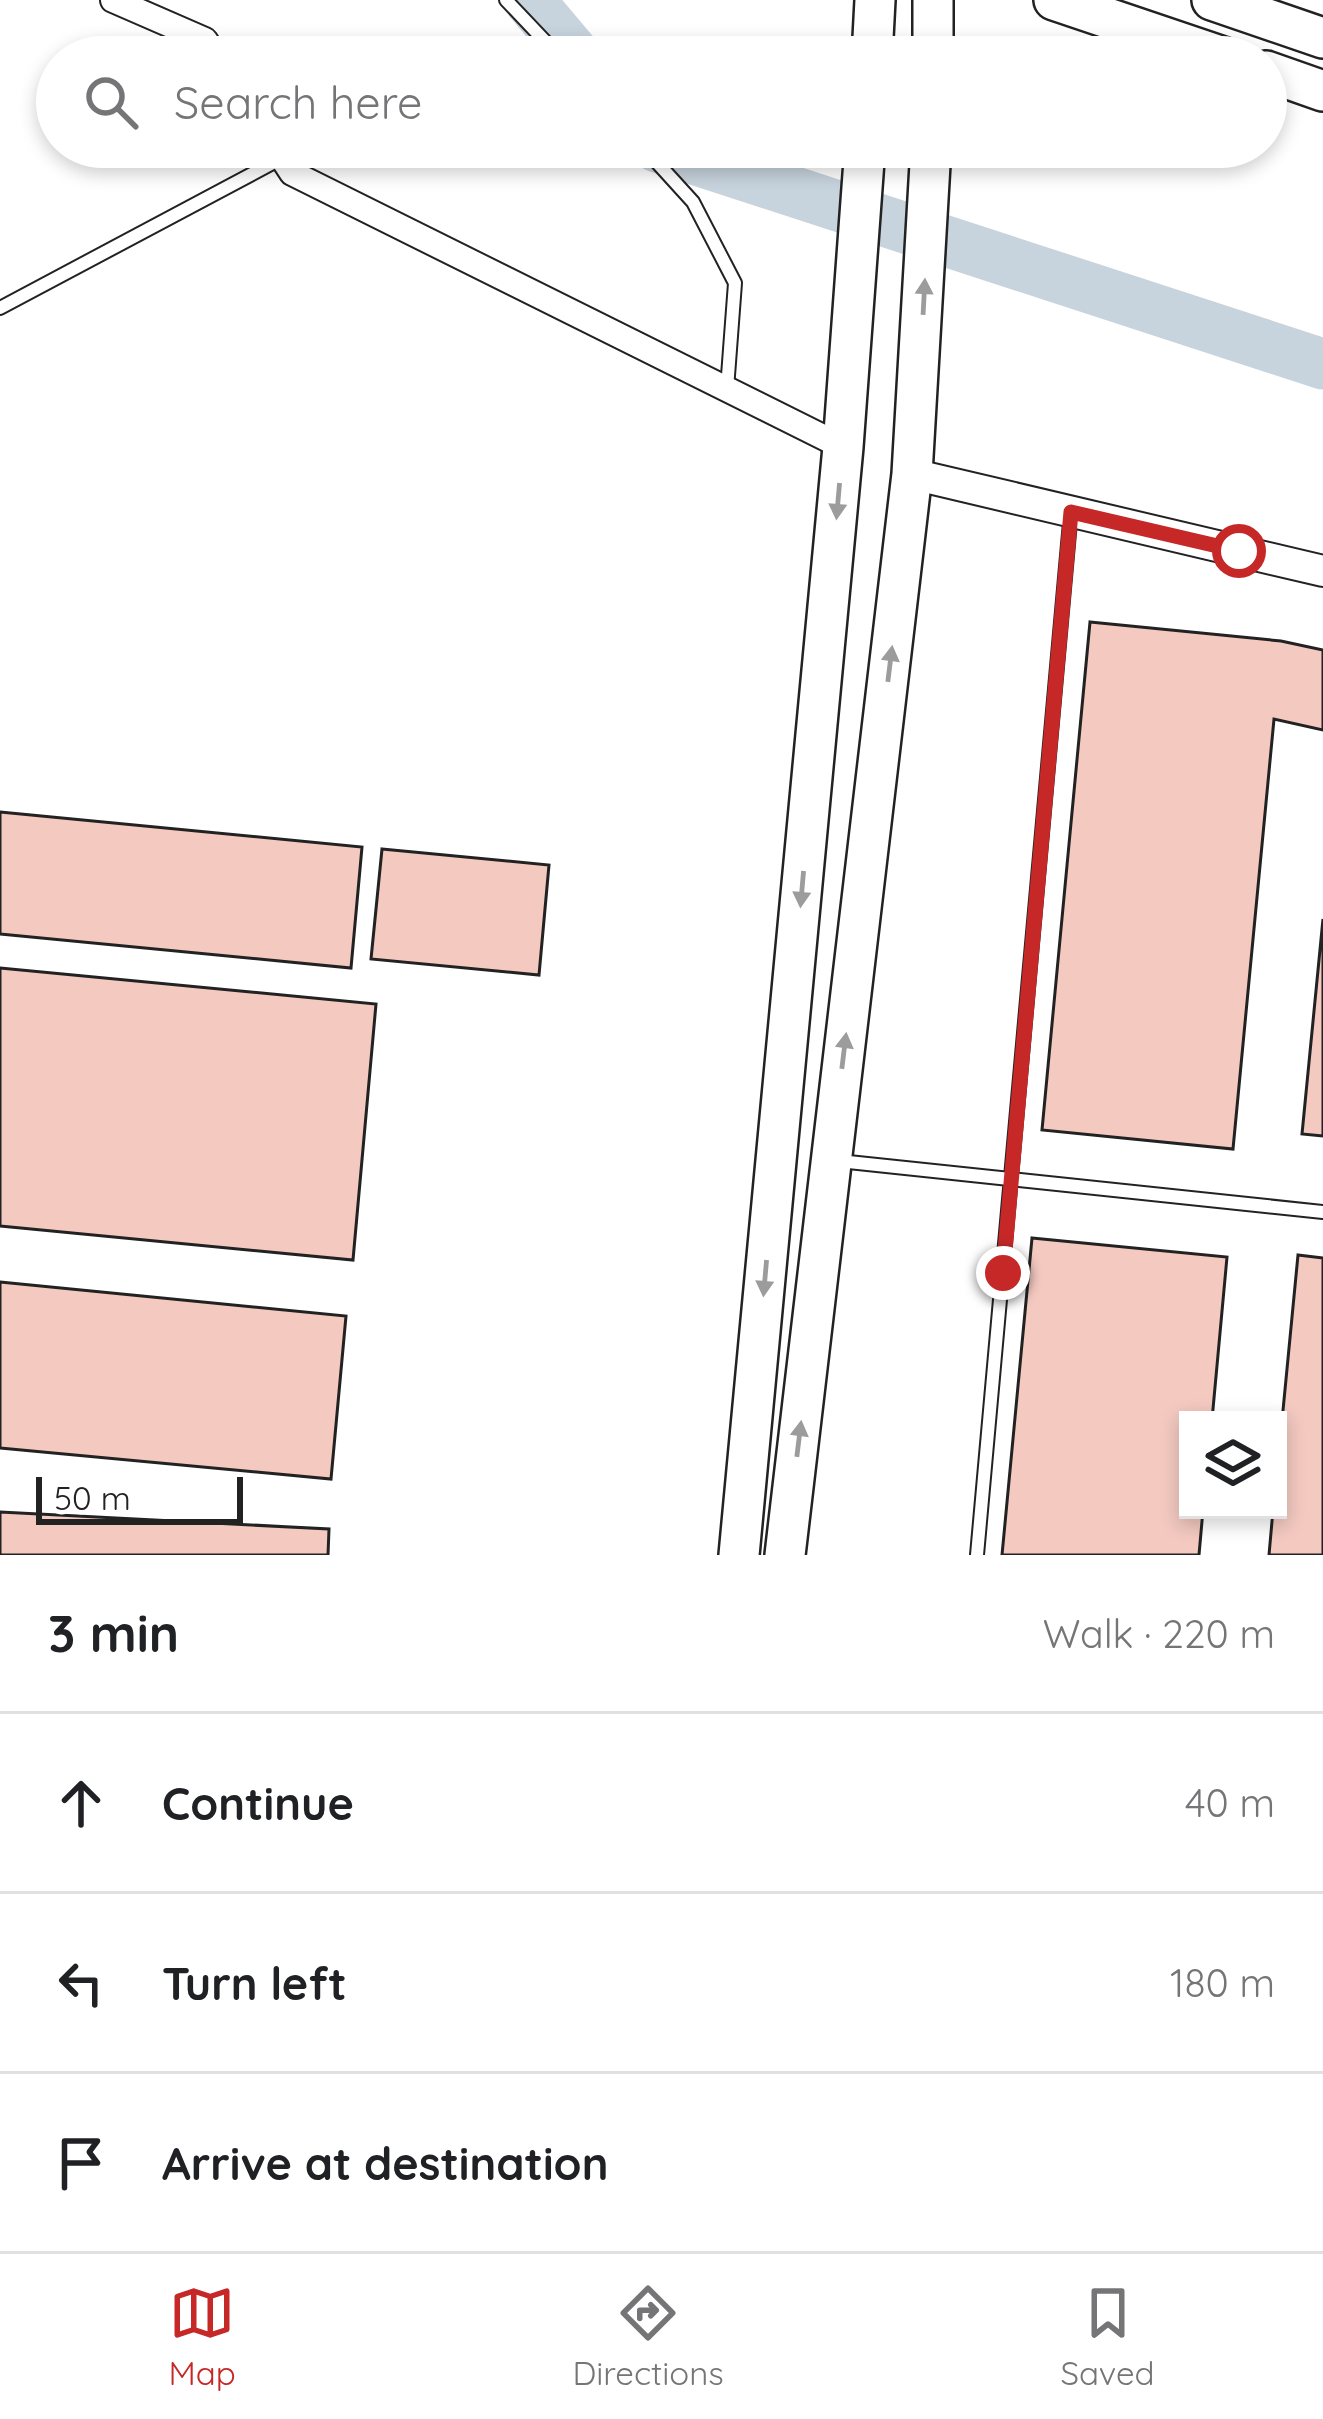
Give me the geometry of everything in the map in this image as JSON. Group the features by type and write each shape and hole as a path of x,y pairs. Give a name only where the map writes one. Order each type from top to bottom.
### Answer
{"main road":[{"path":"873,36 874,0"},
{"path":"933,0 933,36"},
{"path":"1054,0 1161,36"},
{"path":"1212,0 1323,38"},
{"path":"1287,78 1323,91"},
{"path":"739,1555 843,447 864,168"},
{"path":"785,1555 912,474 930,168"}],"street":[{"path":"113,0 196,36"},
{"path":"289,168 843,447"},
{"path":"912,474 1323,571"}],"lane":[{"path":"506,0 540,36"},
{"path":"0,308 252,168"},
{"path":"662,168 694,202 735,283 727,389"},
{"path":"977,1555 1071,512"},
{"path":"832,1160 1323,1212"}],"building":[{"path":"1090,622 1281,641 1323,650 1323,730 1274,719 1233,1149 1042,1130"},
{"path":"0,812 362,847 351,968 0,934"},
{"path":"382,849 549,865 539,975 371,959"},
{"path":"1323,919 1323,1136 1302,1134"},
{"path":"0,968 376,1004 353,1260 0,1226"},
{"path":"1032,1238 1227,1257 1213,1411 1179,1411 1179,1519 1202,1519 1199,1555 1002,1555"},
{"path":"1298,1255 1323,1258 1323,1555 1269,1555 1272,1519 1287,1519 1287,1411 1283,1411"},
{"path":"0,1282 346,1316 331,1479 0,1448"},
{"path":"0,1512 329,1529 328,1555 0,1555"}],"waterway":[{"path":"529,0 559,36"},
{"path":"721,168 1323,364"}],"route":[{"path":"1003,1273 1071,512 1239,551"}]}
